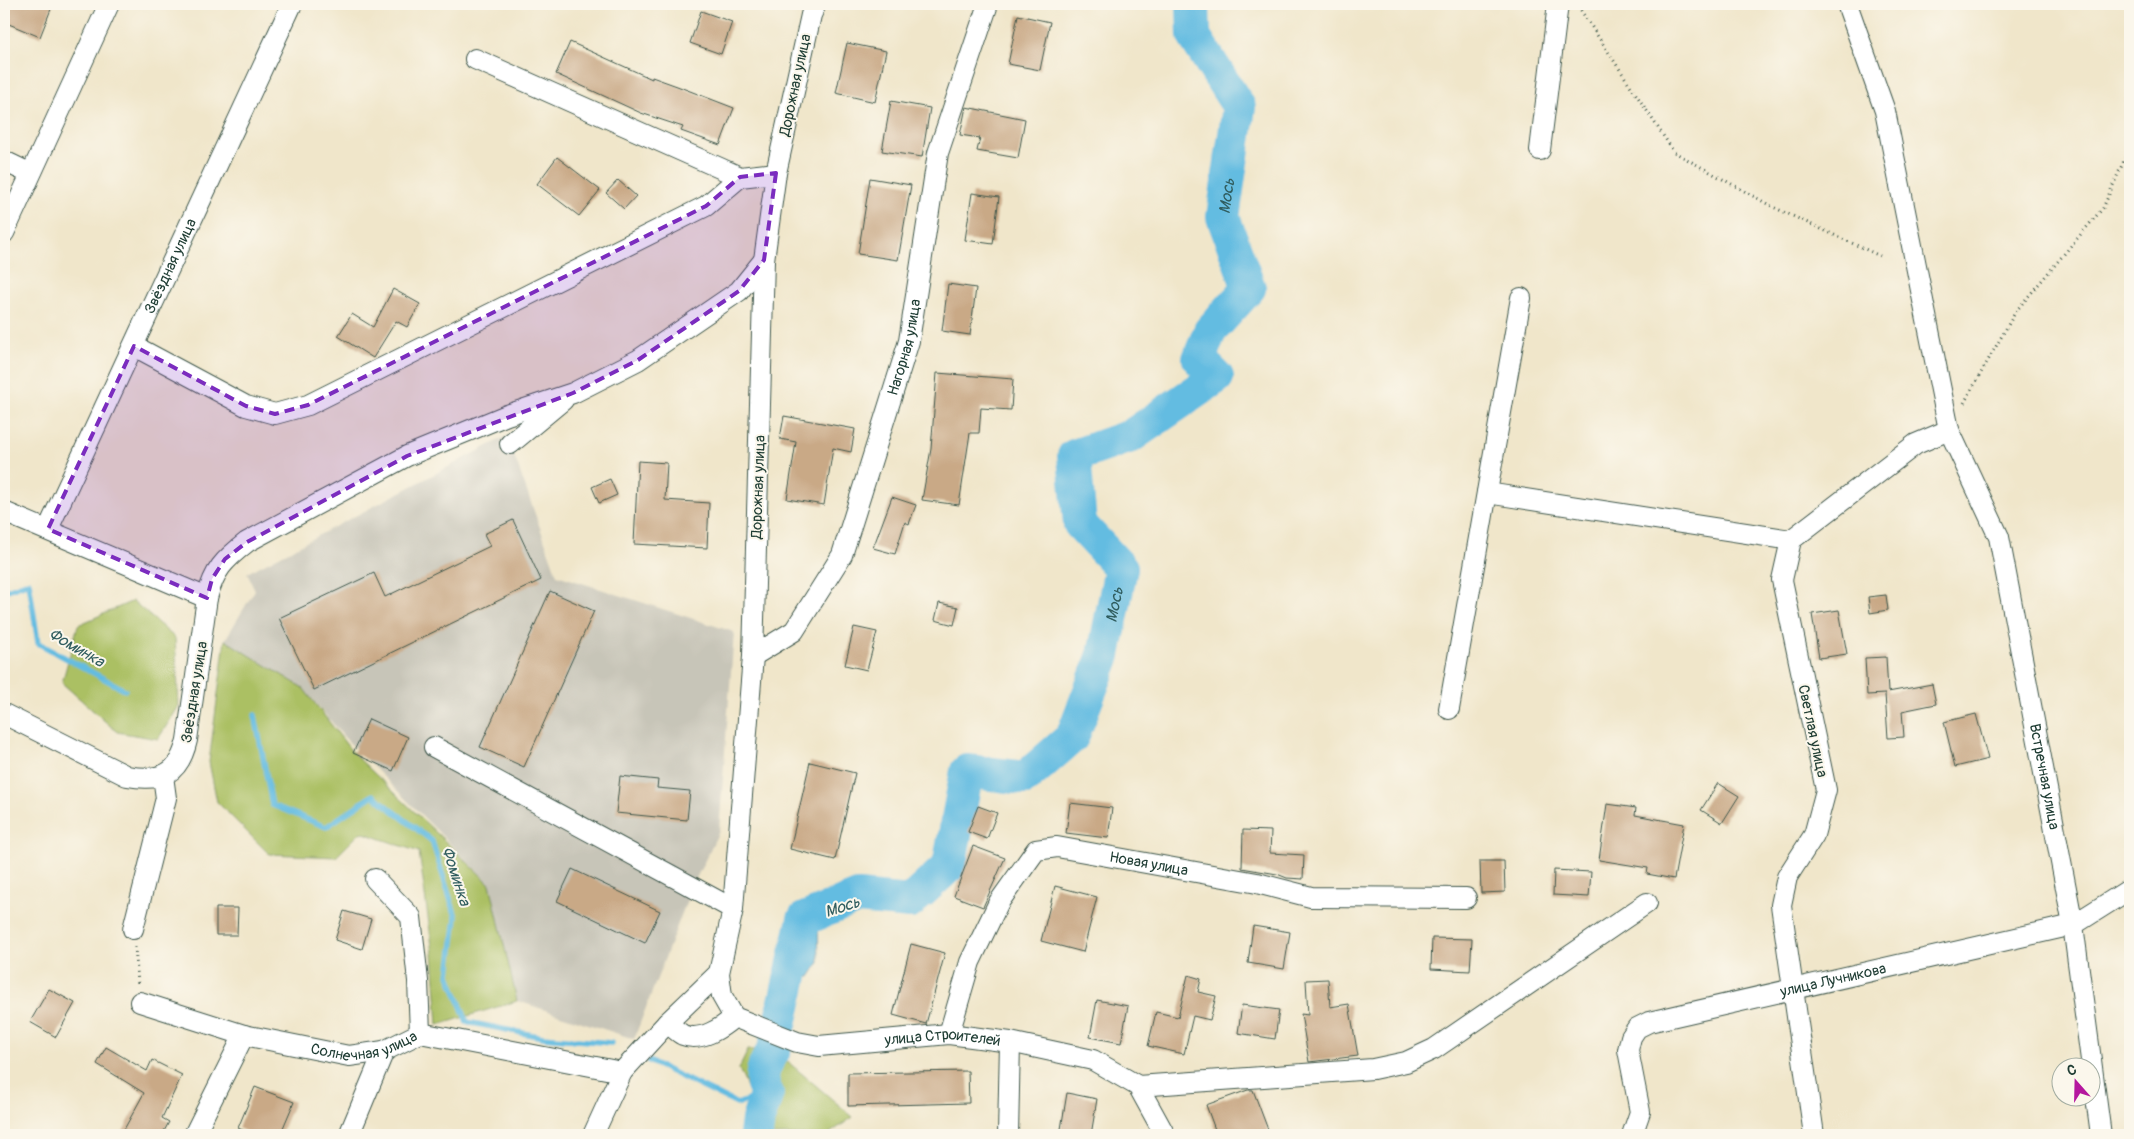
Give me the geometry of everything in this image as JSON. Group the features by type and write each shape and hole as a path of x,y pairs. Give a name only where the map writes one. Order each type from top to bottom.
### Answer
{"street":[{"path":"4,233 30,172 109,4"},
{"name":"Звёздная улица","path":"48,529 292,4"},
{"name":"Дорожная улица","path":"719,973 733,909 753,656 764,260 776,173 811,15 816,4"},
{"name":"Нагорная улица","path":"753,656 794,631 842,555 909,341 938,153 988,4"},
{"path":"1540,150 1558,4"},
{"name":"Встречная улица","path":"1847,4 1885,111 1949,430 1999,537 2073,925 2101,1135"},
{"path":"475,58 740,177 776,173"},
{"path":"4,161 30,172"},
{"path":"134,346 246,406 275,414 308,404 706,206 740,177"},
{"path":"510,444 573,393 638,360 739,290 764,260"},
{"path":"1449,709 1521,298"},
{"name":"Звёздная улица","path":"163,776 174,769 184,755 188,740 208,598 212,579 225,559 247,542 407,456 507,415 573,393"},
{"path":"1487,493 1791,540 1916,444 1949,430"},
{"path":"4,512 208,598"},
{"name":"Светлая улица","path":"1791,540 1782,580 1826,790 1814,835 1787,877 1781,905 1814,1135"},
{"path":"4,714 127,776 148,780 163,776 166,798 133,929"},
{"path":"434,747 733,909"},
{"name":"Новая улица","path":"949,1034 970,962 999,902 1036,850 1056,847 1257,884 1311,897 1466,898"},
{"path":"375,879 411,917 418,981 420,1033"},
{"name":"улица Лучникова","path":"1632,1135 1640,1112 1628,1050 1631,1037 1637,1028 1650,1022 2073,925 2130,889"},
{"path":"1165,1135 1138,1086 1373,1069 1406,1062 1434,1049 1647,903"},
{"path":"667,1023 684,1035 704,1035 723,1026 734,1017 722,996 719,973"},
{"path":"594,1135 622,1072 667,1023 719,973"},
{"name":"Солнечная улица","path":"140,1002 244,1035 313,1051 349,1056 384,1051 420,1033 622,1072"},
{"name":"улица Строителей","path":"734,1017 797,1042 819,1046 949,1034 1010,1042 1093,1060 1138,1086"},
{"path":"194,1135 244,1035"},
{"path":"1008,1135 1010,1042"},
{"path":"349,1135 384,1051"}],"path":[{"path":"1576,4 1674,152 1773,208 1880,256"},
{"path":"1949,430 2016,311 2103,208 2130,147"},
{"path":"133,929 140,1002"}],"highlighted area":[{"path":"776,173 764,260 739,291 638,360 573,393 407,456 247,542 225,559 212,579 207,598 48,529 134,346 246,406 275,414 308,405 706,206 740,177"}],"shaded area":[{"path":"507,436 557,575 734,632 719,831 692,887 634,1039 490,992 490,884 344,737 303,688 225,640 255,590 247,573"}],"green space":[{"path":"133,601 175,638 179,706 158,739 117,732 62,683 78,625"},
{"path":"225,640 303,688 353,753 490,884 517,1001 438,1025 433,953 419,852 361,832 336,857 269,854 217,802 209,762"},
{"path":"748,1050 774,1050 853,1117 827,1135 759,1135 761,1119 739,1069"}],"water":[{"path":"797,921 803,928 813,922 818,924 819,963 810,977 802,977 800,970 786,962 787,937"}],"building":[{"path":"4,4 53,4 40,37 4,22"},
{"path":"701,11 732,22 721,54 690,43"},
{"path":"1018,15 1050,22 1040,70 1008,64"},
{"path":"570,42 652,79 652,77 734,108 720,145 681,131 683,127 641,113 556,74"},
{"path":"847,43 886,51 875,102 836,93"},
{"path":"891,101 930,108 922,157 882,151"},
{"path":"966,107 1025,119 1018,158 977,151 980,138 960,135"},
{"path":"557,157 600,190 579,216 537,184"},
{"path":"870,178 911,185 898,260 858,254"},
{"path":"618,180 636,196 624,209 606,193"},
{"path":"972,193 999,197 993,244 965,240"},
{"path":"948,284 976,288 970,335 942,331"},
{"path":"393,289 420,304 407,327 396,321 373,358 338,336 352,314 373,327"},
{"path":"937,373 1013,379 1011,410 981,408 979,433 970,433 959,505 922,500 931,449"},
{"path":"784,416 855,429 851,452 833,448 824,505 787,499 796,442 780,439"},
{"path":"638,461 667,463 665,500 709,503 707,548 634,544"},
{"path":"610,479 617,495 599,503 592,487"},
{"path":"892,497 916,505 909,524 905,522 895,554 873,548"},
{"path":"513,520 541,580 314,690 279,618 374,573 385,597 490,546 484,534"},
{"path":"550,591 594,611 524,767 480,747"},
{"path":"1886,595 1888,610 1870,613 1868,597"},
{"path":"939,603 958,607 954,625 935,620"},
{"path":"1839,610 1847,654 1819,658 1812,614"},
{"path":"854,627 877,632 867,670 845,665"},
{"path":"1886,657 1888,692 1932,684 1936,704 1902,711 1904,737 1888,738 1885,694 1867,695 1865,658"},
{"path":"1976,714 1988,759 1955,767 1944,722"},
{"path":"369,719 408,737 393,771 353,753"},
{"path":"810,762 855,773 835,860 790,849"},
{"path":"620,776 658,780 657,788 690,791 687,820 616,813"},
{"path":"1718,783 1739,796 1722,823 1701,810"},
{"path":"1070,803 1112,808 1108,838 1066,833"},
{"path":"1607,804 1636,808 1635,815 1684,824 1674,879 1647,874 1648,868 1599,860"},
{"path":"978,806 997,813 987,839 968,832"},
{"path":"1243,830 1271,831 1270,853 1304,855 1303,879 1287,878 1277,874 1242,868"},
{"path":"973,846 1005,858 983,907 954,896"},
{"path":"1480,861 1504,861 1505,892 1481,893"},
{"path":"572,869 660,911 645,943 557,901"},
{"path":"1554,870 1591,872 1589,897 1553,895"},
{"path":"1055,886 1097,897 1083,952 1041,941"},
{"path":"216,908 238,908 237,935 216,935"},
{"path":"344,911 371,919 362,949 335,940"},
{"path":"1253,926 1290,932 1284,969 1248,963"},
{"path":"1432,938 1472,939 1470,971 1431,969"},
{"path":"911,944 945,953 926,1024 893,1015"},
{"path":"1188,975 1201,979 1198,992 1216,996 1210,1020 1193,1016 1184,1054 1148,1046 1156,1012 1178,1017"},
{"path":"1328,979 1330,1007 1349,1004 1358,1056 1309,1062 1301,1014 1308,1015 1306,980"},
{"path":"49,989 75,1003 56,1037 30,1022"},
{"path":"1097,1000 1128,1006 1121,1043 1090,1037"},
{"path":"1242,1005 1279,1010 1275,1039 1238,1033"},
{"path":"106,1047 147,1071 152,1060 182,1075 162,1118 169,1122 162,1135 121,1135 144,1093 97,1064"},
{"path":"968,1071 969,1103 848,1106 848,1073"},
{"path":"255,1087 294,1102 280,1135 254,1135 238,1128"},
{"path":"1248,1090 1253,1090 1270,1135 1217,1135 1206,1105"},
{"path":"1067,1093 1097,1099 1091,1135 1060,1135"}],"waterway":[{"name":"Мось","path":"756,1135 758,1120 767,1093 763,1082 763,1071 774,1050 804,919 858,897 910,902 949,866 967,771 1025,778 1072,737 1104,655 1121,568 1080,524 1074,456 1131,436 1217,377 1199,359 1210,331 1249,288 1223,217 1239,107 1194,36 1193,4"},
{"name":"Фоминка","path":"4,591 29,582 38,643 125,690"},
{"name":"Фоминка","path":"255,715 272,805 326,827 373,795 432,841 456,917 449,975 467,1022 543,1037 611,1043"},
{"name":"Фоминка","path":"649,1061 737,1104 767,1093"}]}
